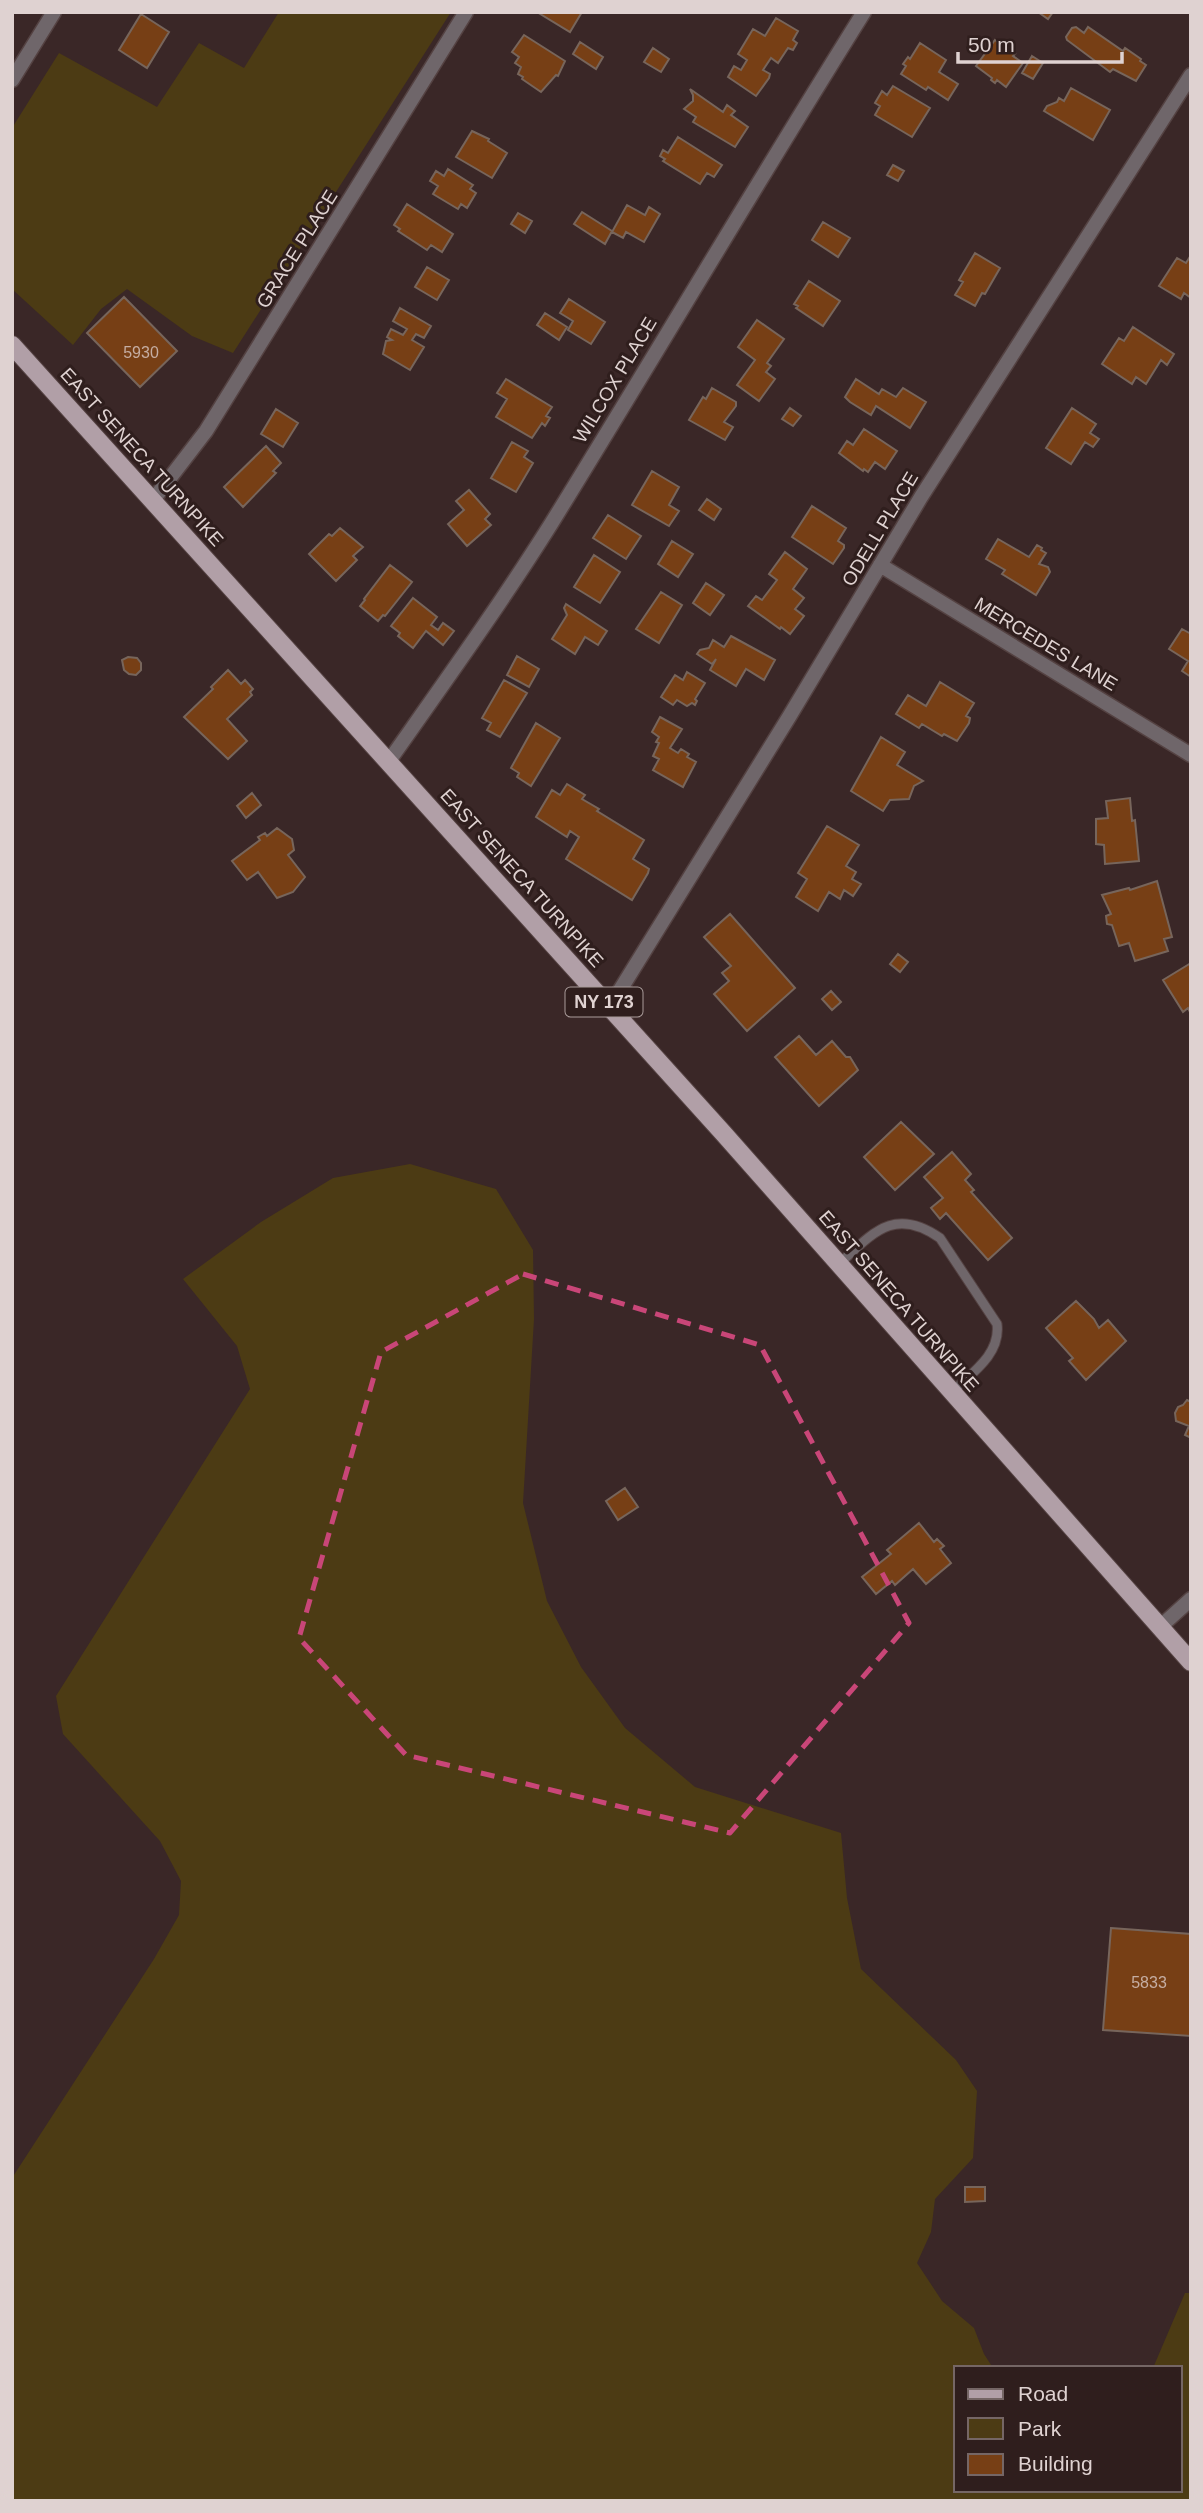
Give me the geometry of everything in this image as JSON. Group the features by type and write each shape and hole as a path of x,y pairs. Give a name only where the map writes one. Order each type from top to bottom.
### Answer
{"main road":[{"name":"EAST SENECA TURNPIKE","path":"12,345 389,761 1191,1662"}],"street":[{"path":"12,80 54,12"},
{"name":"GRACE PLACE","path":"153,500 206,431 466,12"},
{"name":"WILCOX PLACE","path":"389,761 550,526 751,192 864,12"},
{"name":"ODELL PLACE","path":"609,1008 921,497 1191,75"},
{"name":"MERCEDES LANE","path":"880,565 1191,755"},
{"path":"1160,1627 1191,1599"}],"lane":[{"path":"839,1264 880,1228 894,1223 926,1228 940,1238 997,1324 999,1336 993,1351 952,1392"}],"highlighted area":[{"path":"523,1274 760,1345 909,1623 730,1833 406,1755 299,1638 381,1352"}],"green space":[{"path":"279,12 451,12 233,353 192,336 127,289 101,309 73,345 12,289 12,128 59,53 157,107 199,43 244,68"},
{"path":"410,1164 496,1189 533,1250 534,1319 523,1503 547,1601 581,1667 625,1728 695,1787 841,1833 847,1898 861,1969 956,2060 977,2091 973,2158 935,2199 931,2232 917,2263 942,2301 974,2328 992,2366 954,2366 954,2492 1182,2492 1182,2366 1154,2366 1185,2293 1191,2293 1191,2501 12,2501 12,2178 154,1959 179,1915 181,1881 160,1841 63,1734 56,1696 250,1389 237,1346 183,1279 261,1222 333,1178"}],"building":[{"path":"537,12 582,12 570,32"},
{"path":"1038,12 1053,12 1048,19"},
{"path":"141,14 169,32 147,68 119,50"},
{"path":"776,18 798,31 793,40 797,43 793,50 788,48 778,63 771,58 763,70 770,74 769,78 756,96 728,77 734,66 741,70 747,60 738,54 753,29 765,36"},
{"path":"1076,27 1084,33 1088,27 1123,51 1125,48 1141,59 1146,65 1136,81 1113,69 1110,72 1067,40 1072,28"},
{"path":"524,35 565,61 558,76 541,92 518,74 521,67 515,63 519,57 512,52"},
{"path":"995,40 1023,63 1006,87 997,80 995,83 976,66"},
{"path":"580,42 603,57 596,69 573,54"},
{"path":"920,43 946,60 939,72 958,84 948,100 901,74 906,66 903,64 908,57 910,59"},
{"path":"653,48 669,59 661,72 644,62"},
{"path":"1032,56 1043,63 1033,79 1022,73"},
{"path":"893,86 930,108 912,137 875,115 880,106 875,103 882,91 887,95"},
{"path":"1071,88 1110,110 1093,140 1044,111 1059,98 1064,101"},
{"path":"690,89 723,112 727,105 735,111 731,115 748,127 735,147 693,122 696,117 684,109 693,101"},
{"path":"472,131 489,139 488,141 507,153 492,178 456,157"},
{"path":"678,137 722,165 714,177 707,173 700,184 663,161 665,159 660,156 663,150 668,153"},
{"path":"893,165 904,171 898,181 887,175"},
{"path":"448,169 473,185 470,189 476,193 467,208 461,204 458,209 433,194 438,186 430,181 436,171 444,176"},
{"path":"407,204 453,234 442,252 431,245 427,250 398,231 400,229 394,225"},
{"path":"627,205 645,215 649,207 660,214 644,242 626,232 623,238 612,232"},
{"path":"582,212 612,231 605,244 574,224"},
{"path":"518,213 532,221 525,233 511,224"},
{"path":"823,222 850,238 838,257 812,240"},
{"path":"975,253 1000,268 975,306 955,295 963,282 959,280"},
{"path":"1191,255 1191,298 1184,293 1181,299 1159,286 1177,258 1186,263"},
{"path":"427,267 449,280 437,300 415,287"},
{"path":"809,281 840,301 823,326 794,304"},
{"path":"124,297 177,351 140,387 87,333"},
{"path":"569,299 605,322 591,344 568,330 573,321 560,313"},
{"path":"400,308 431,326 424,338 416,334 412,340 424,347 410,370 383,354 386,341 392,340 387,337 391,329 403,335 407,329 393,321"},
{"path":"545,313 567,327 559,340 537,325"},
{"path":"757,320 784,339 767,363 771,366 766,372 775,379 759,401 737,385 755,360 738,347"},
{"path":"1133,327 1174,354 1167,365 1161,360 1146,384 1136,377 1132,384 1102,364 1119,338 1124,341"},
{"path":"506,379 552,407 546,416 550,418 545,426 542,423 532,438 496,417 507,399 497,393"},
{"path":"856,379 879,394 882,389 896,397 903,388 926,402 910,428 876,406 871,415 850,402 845,397"},
{"path":"712,388 736,402 724,422 733,427 725,440 689,420"},
{"path":"790,408 801,416 793,426 782,419"},
{"path":"1072,408 1096,424 1090,433 1099,439 1093,447 1085,442 1071,464 1046,448"},
{"path":"276,409 298,423 283,447 261,434"},
{"path":"864,429 897,451 885,469 875,462 868,472 864,469 863,471 839,453 847,441 853,445"},
{"path":"512,442 528,451 524,457 533,463 516,492 491,478"},
{"path":"266,446 281,463 273,471 276,473 243,507 224,487"},
{"path":"652,471 679,487 669,505 679,511 669,526 632,505"},
{"path":"469,490 490,514 485,519 491,525 467,546 448,524 464,510 456,501"},
{"path":"707,499 721,509 714,520 699,510"},
{"path":"812,506 846,528 838,541 844,548 833,564 792,537"},
{"path":"608,515 641,536 626,559 593,538"},
{"path":"340,528 363,547 353,556 357,560 336,581 309,554 329,534 332,536"},
{"path":"998,539 1029,557 1037,545 1046,553 1039,564 1048,567 1050,572 1036,595 1002,574 1005,570 986,559"},
{"path":"672,541 693,554 678,577 658,564"},
{"path":"785,552 807,569 793,589 804,598 795,609 804,616 790,634 748,606 756,596 762,600 777,580 769,574"},
{"path":"594,555 620,572 600,603 574,587"},
{"path":"390,565 412,582 378,621 360,606"},
{"path":"706,583 724,595 710,615 693,603"},
{"path":"661,592 682,605 659,643 636,629"},
{"path":"413,598 437,617 431,625 438,630 443,623 454,631 443,645 426,631 413,648 398,636 400,633 391,626"},
{"path":"566,604 607,631 598,645 585,637 575,654 552,639 567,615 564,608"},
{"path":"1182,629 1191,634 1191,677 1182,671 1188,661 1169,649"},
{"path":"731,636 775,660 764,680 746,669 736,686 710,670 716,659 712,664 697,654 700,650 709,648 713,640 724,647"},
{"path":"517,656 539,669 529,687 507,675"},
{"path":"128,657 137,658 141,663 141,670 136,675 124,670 122,660"},
{"path":"228,670 241,684 245,680 253,689 250,692 252,695 227,719 247,741 228,759 184,717"},
{"path":"687,672 705,683 695,699 695,705 692,703 687,706 677,700 673,705 661,697 675,675 683,680"},
{"path":"504,680 527,693 500,737 487,730 491,723 482,718"},
{"path":"940,682 974,703 966,716 970,718 969,723 957,741 922,724 919,728 896,714 908,695 926,706"},
{"path":"660,717 682,729 670,748 678,753 681,749 689,754 687,757 696,762 683,787 653,770 659,759 653,756 659,737 652,732"},
{"path":"536,723 560,738 531,786 517,777 519,773 511,768"},
{"path":"881,737 905,752 897,765 923,781 914,786 909,799 890,800 883,811 851,791"},
{"path":"567,784 585,795 582,799 599,809 597,811 644,840 633,859 649,869 632,900 566,859 579,837 570,831 567,837 536,817 552,790 560,795"},
{"path":"252,793 261,805 246,818 237,806"},
{"path":"1130,798 1139,861 1105,864 1104,845 1096,844 1096,819 1108,818 1106,801"},
{"path":"827,826 859,845 846,866 856,872 852,879 861,884 853,896 844,890 840,899 829,892 818,911 796,897 807,879 798,873"},
{"path":"277,828 292,839 294,850 288,855 305,877 293,892 277,898 258,872 247,880 232,861 260,840 258,837 265,833 267,836"},
{"path":"1157,881 1172,937 1164,939 1168,951 1135,961 1129,943 1119,946 1112,925 1107,924 1106,916 1111,914 1102,895"},
{"path":"730,914 795,988 747,1031 714,994 729,981 722,973 731,966 704,937"},
{"path":"898,954 908,962 900,972 890,964"},
{"path":"1191,963 1191,1014 1188,1008 1183,1012 1163,980"},
{"path":"831,991 841,1002 832,1010 822,999"},
{"path":"799,1036 816,1055 832,1041 846,1057 850,1057 858,1070 819,1106 775,1057"},
{"path":"901,1122 934,1154 895,1190 864,1157"},
{"path":"952,1152 971,1174 965,1180 974,1190 971,1192 1012,1238 988,1260 946,1213 940,1219 931,1208 943,1198 924,1177"},
{"path":"1076,1301 1099,1328 1108,1320 1126,1341 1086,1380 1069,1361 1073,1358 1046,1328"},
{"path":"1187,1400 1191,1402 1191,1438 1185,1435 1189,1426 1176,1421 1175,1413"},
{"path":"625,1488 638,1507 618,1520 606,1501"},
{"path":"919,1523 934,1542 937,1539 944,1546 940,1549 951,1563 926,1584 913,1569 895,1585 892,1581 876,1594 862,1577 891,1554 887,1550"},
{"path":"1111,1928 1191,1934 1191,2036 1103,2030"},
{"path":"965,2187 985,2187 985,2201 965,2202"}]}
